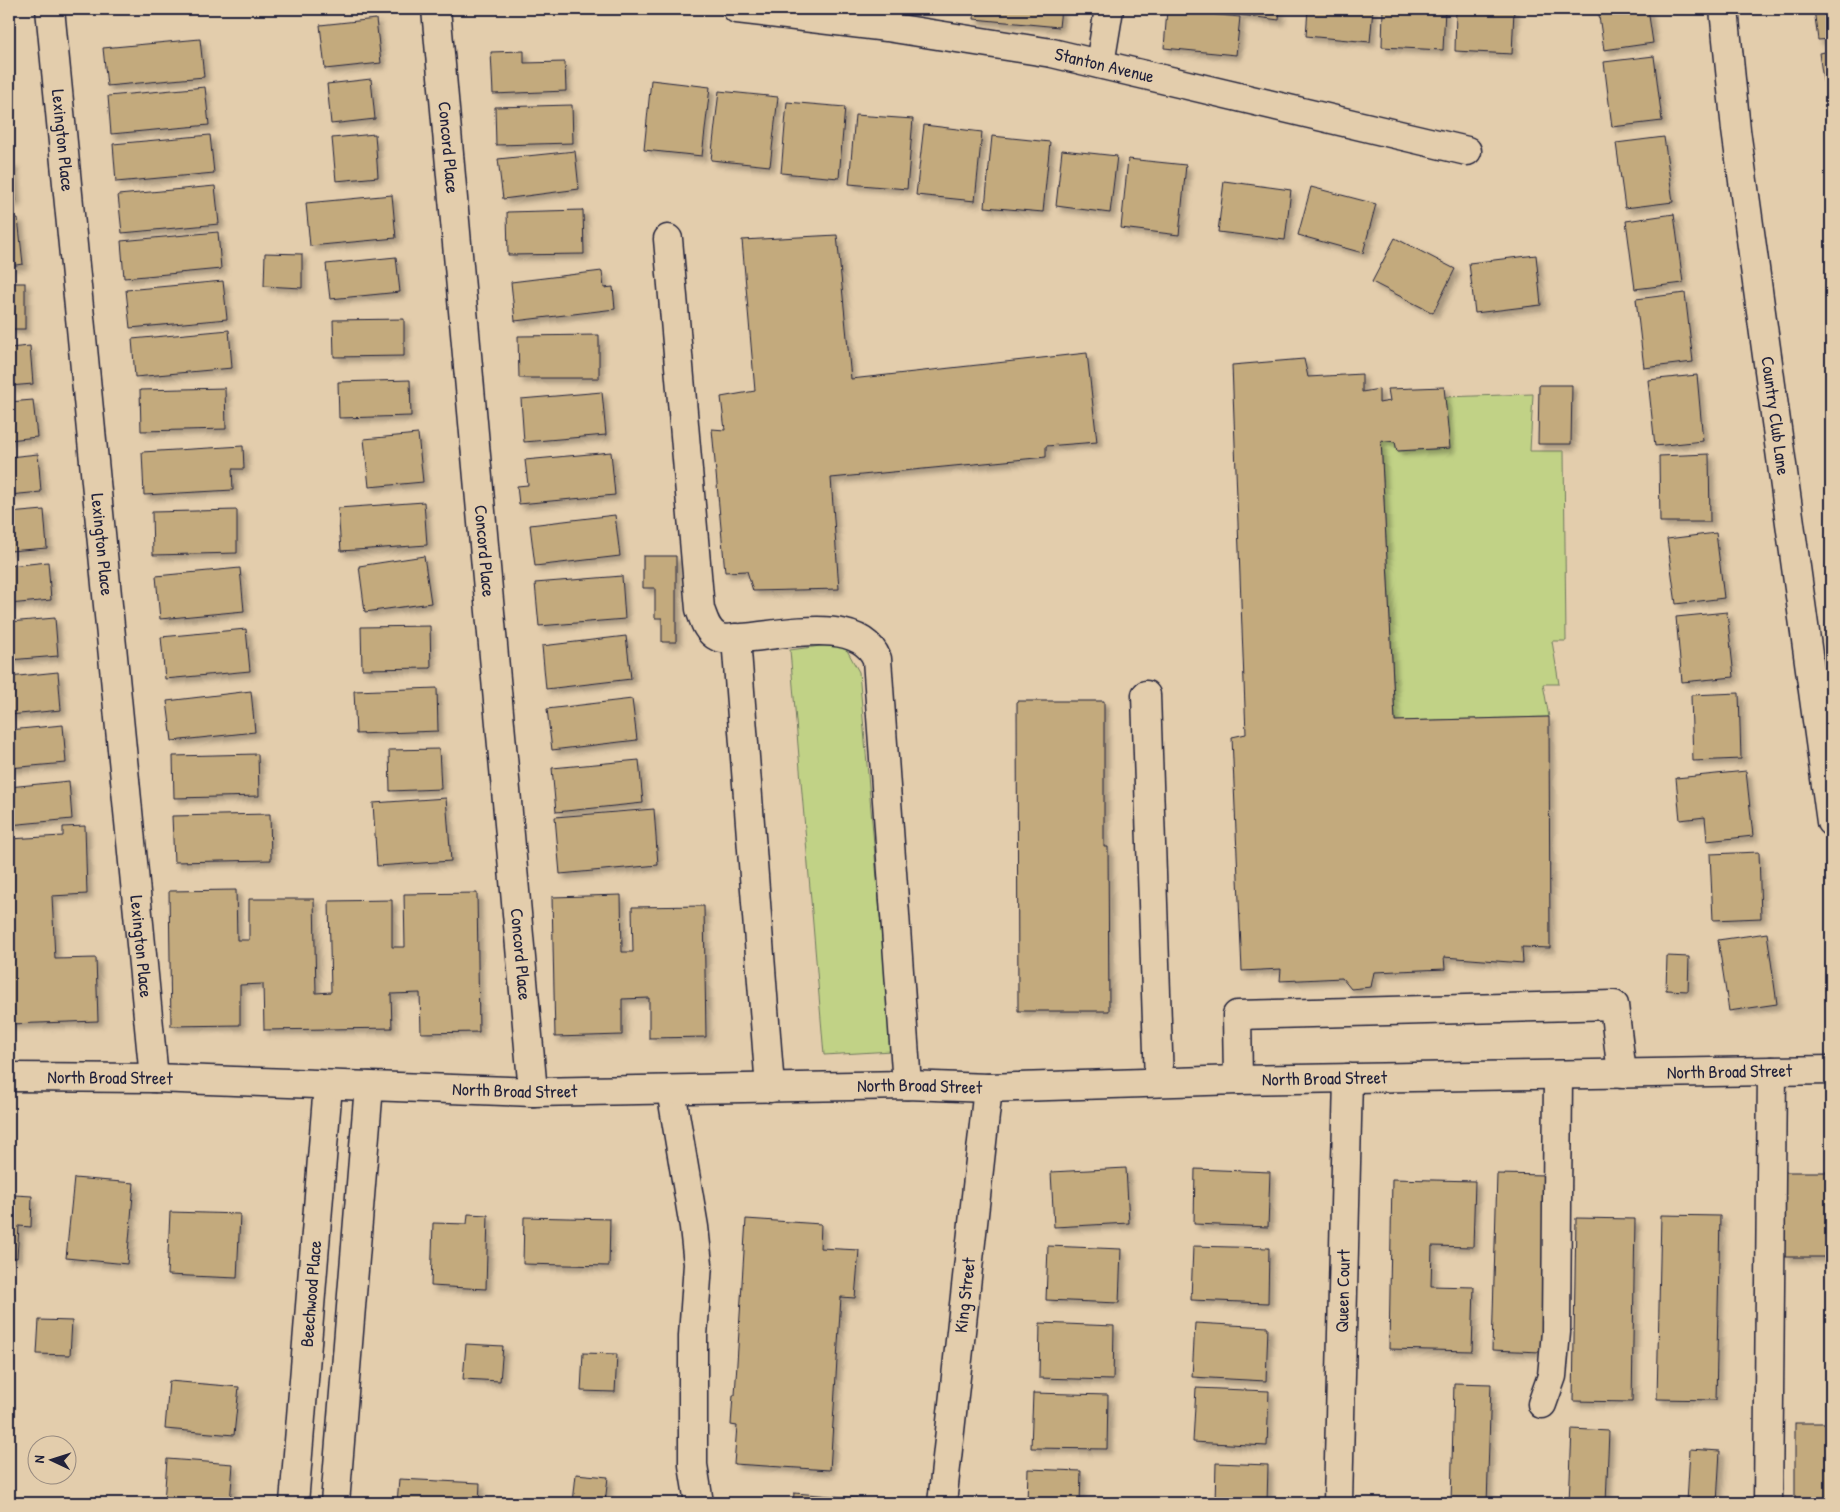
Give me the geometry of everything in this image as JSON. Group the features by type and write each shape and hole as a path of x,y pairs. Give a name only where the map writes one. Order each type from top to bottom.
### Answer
{"street":[{"name":"Lexington Place","path":"50,9 154,1078"},
{"name":"Concord Place","path":"436,9 533,1092"},
{"name":"Stanton Avenue","path":"737,9 887,28 1052,53 1467,150"},
{"path":"1100,64 1109,9"},
{"name":"Country Club Lane","path":"1724,9 1736,130 1831,822"},
{"path":"668,239 700,609 705,623 712,633 720,639 804,632 827,631 845,633 868,644 877,659 907,1085"},
{"path":"736,638 770,1088"},
{"path":"1146,696 1159,1082"},
{"path":"1238,1080 1237,1015 1614,1005 1622,1074"},
{"name":"North Broad Street","path":"9,1077 154,1078 533,1092 907,1085 988,1088 1238,1080 1831,1070"},
{"path":"1768,1503 1772,1071"},
{"path":"1542,1404 1552,1376 1556,1332 1558,1075"},
{"name":"Queen Court","path":"1338,1503 1348,1078"},
{"name":"Beechwood Place","path":"294,1503 328,1085"},
{"path":"335,1503 369,1086"},
{"name":"King Street","path":"942,1503 988,1088"},
{"path":"671,1090 694,1227 698,1264 693,1336 693,1464 698,1503"},
{"path":"305,1374 345,1379"}],"green space":[{"path":"1533,394 1530,451 1564,451 1566,641 1552,641 1559,684 1543,684 1549,717 1395,721 1381,440 1395,442 1397,451 1449,448 1445,397"},
{"path":"843,643 859,672 892,1051 824,1055 790,650"}],"building":[{"path":"975,9 1061,9 1059,27 974,19"},
{"path":"1235,9 1280,9 1279,20 1234,14"},
{"path":"1308,9 1373,9 1370,42 1306,36"},
{"path":"1383,9 1445,9 1443,50 1382,47"},
{"path":"1456,9 1514,9 1512,54 1455,51"},
{"path":"1598,9 1648,9 1653,43 1604,50"},
{"path":"1814,9 1831,9 1831,39 1818,40"},
{"path":"1167,10 1240,17 1236,55 1164,48"},
{"path":"376,19 381,63 325,69 320,25"},
{"path":"200,39 204,77 107,86 103,48"},
{"path":"524,51 524,63 565,62 566,91 493,94 491,52"},
{"path":"1831,51 1831,119 1829,119 1819,53"},
{"path":"1654,56 1662,121 1612,127 1604,62"},
{"path":"371,79 375,119 331,124 327,84"},
{"path":"651,80 710,87 702,156 644,150"},
{"path":"205,87 209,125 111,134 108,96"},
{"path":"719,91 778,97 770,166 711,160"},
{"path":"787,102 845,107 839,178 781,173"},
{"path":"572,105 573,143 496,145 495,107"},
{"path":"855,115 913,119 907,189 849,184"},
{"path":"924,125 982,132 975,201 916,195"},
{"path":"375,134 378,177 336,181 332,138"},
{"path":"210,135 214,173 116,182 113,144"},
{"path":"992,136 1050,142 1043,212 985,207"},
{"path":"1664,137 1673,202 1625,208 1616,143"},
{"path":"1062,150 1117,156 1110,213 1056,206"},
{"path":"575,151 579,189 503,199 498,159"},
{"path":"1128,159 1186,165 1179,235 1121,228"},
{"path":"13,163 16,201 9,202 9,164"},
{"path":"1224,181 1291,190 1285,240 1218,232"},
{"path":"215,186 219,224 122,233 118,195"},
{"path":"1311,187 1376,204 1363,253 1298,235"},
{"path":"392,195 396,238 310,246 306,203"},
{"path":"583,210 584,254 508,255 507,212"},
{"path":"1674,214 1683,283 1635,289 1626,221"},
{"path":"18,218 23,264 9,266 9,219"},
{"path":"218,232 221,269 124,278 121,241"},
{"path":"837,235 851,379 1087,353 1097,442 1046,446 1046,457 831,478 839,589 753,591 747,571 725,572 712,429 725,430 721,397 755,391 742,240"},
{"path":"1395,238 1455,269 1433,313 1372,282"},
{"path":"265,253 302,254 302,288 264,286"},
{"path":"1536,255 1541,305 1475,313 1469,263"},
{"path":"396,257 400,292 330,299 326,264"},
{"path":"602,271 604,288 613,287 615,309 515,321 511,282"},
{"path":"223,281 227,319 130,328 126,290"},
{"path":"9,283 25,283 25,329 9,329"},
{"path":"1685,293 1693,362 1644,368 1636,299"},
{"path":"404,319 404,356 334,357 333,320"},
{"path":"229,330 232,368 135,377 132,339"},
{"path":"599,335 599,378 519,378 518,336"},
{"path":"30,346 33,384 9,386 9,348"},
{"path":"1304,359 1308,377 1362,374 1362,392 1379,389 1379,403 1390,401 1388,389 1444,387 1450,448 1397,451 1395,442 1381,440 1395,721 1549,717 1550,948 1522,947 1523,963 1444,957 1445,969 1374,972 1371,987 1351,989 1342,978 1280,981 1281,969 1242,971 1232,737 1246,734 1232,365"},
{"path":"1697,375 1703,441 1655,446 1648,380"},
{"path":"410,380 411,416 339,418 338,382"},
{"path":"1539,385 1572,385 1571,444 1538,444"},
{"path":"225,388 226,429 141,431 140,390"},
{"path":"602,392 606,435 524,442 521,399"},
{"path":"33,400 37,437 9,440 9,402"},
{"path":"418,434 423,482 369,487 364,439"},
{"path":"243,446 244,469 232,469 233,490 144,495 142,452"},
{"path":"611,452 615,495 519,504 517,486 528,485 525,460"},
{"path":"38,454 41,492 9,495 9,457"},
{"path":"1709,454 1710,522 1660,522 1659,456"},
{"path":"424,502 427,545 341,551 338,508"},
{"path":"44,510 47,548 9,551 9,513"},
{"path":"237,510 237,553 153,555 152,512"},
{"path":"615,515 620,556 535,566 530,525"},
{"path":"1716,533 1724,598 1676,604 1667,539"},
{"path":"424,556 431,603 365,612 359,566"},
{"path":"643,556 676,556 676,642 662,642 662,618 655,618 655,588 643,588"},
{"path":"48,562 51,600 9,604 9,566"},
{"path":"240,568 244,611 160,619 156,576"},
{"path":"622,576 625,619 539,626 535,583"},
{"path":"1727,612 1734,677 1682,682 1676,617"},
{"path":"55,618 58,656 9,660 9,622"},
{"path":"430,626 431,668 362,669 361,627"},
{"path":"246,629 250,671 165,679 161,637"},
{"path":"626,636 631,679 546,689 542,646"},
{"path":"58,672 61,710 9,715 9,677"},
{"path":"437,688 438,731 356,734 354,691"},
{"path":"251,691 255,732 172,741 167,701"},
{"path":"1739,693 1741,759 1693,761 1691,695"},
{"path":"632,699 637,740 552,750 547,709"},
{"path":"1017,701 1104,701 1104,847 1108,847 1109,1011 1018,1011"},
{"path":"63,725 66,763 9,768 9,730"},
{"path":"439,749 441,789 390,791 389,750"},
{"path":"258,754 259,796 174,798 173,756"},
{"path":"639,760 643,803 556,812 552,768"},
{"path":"1746,771 1753,836 1707,841 1705,817 1680,820 1676,778"},
{"path":"69,781 72,819 9,825 9,787"},
{"path":"446,798 451,861 377,866 373,803"},
{"path":"654,809 658,865 560,874 555,817"},
{"path":"270,814 271,860 174,862 172,816"},
{"path":"85,826 87,894 52,896 55,959 96,958 98,1021 9,1024 9,839 63,836 63,827"},
{"path":"1759,852 1761,918 1713,920 1710,854"},
{"path":"236,890 237,940 249,940 249,899 314,899 316,993 331,992 329,901 392,900 392,947 405,947 404,894 477,893 479,1032 421,1033 420,993 391,994 392,1028 264,1030 263,984 240,985 240,1025 171,1026 169,891"},
{"path":"621,895 622,952 633,952 632,907 704,906 706,1037 649,1038 649,998 622,999 622,1035 555,1037 552,897"},
{"path":"1767,933 1777,1004 1729,1011 1718,940"},
{"path":"1667,956 1689,957 1688,991 1666,990"},
{"path":"1126,1168 1129,1223 1054,1227 1051,1172"},
{"path":"1195,1169 1270,1172 1268,1227 1194,1224"},
{"path":"1785,1172 1831,1172 1831,1257 1784,1257"},
{"path":"1497,1174 1546,1175 1541,1352 1492,1350"},
{"path":"74,1178 134,1183 127,1264 66,1258"},
{"path":"1392,1179 1475,1181 1473,1247 1432,1246 1431,1286 1474,1287 1472,1351 1389,1349"},
{"path":"15,1195 32,1196 31,1227 19,1226 17,1258 9,1257 9,1210 13,1211"},
{"path":"170,1212 240,1214 237,1278 167,1275"},
{"path":"468,1214 488,1215 486,1289 431,1286 433,1223 467,1224"},
{"path":"1661,1215 1720,1216 1716,1400 1657,1399"},
{"path":"524,1217 610,1219 609,1266 523,1264"},
{"path":"1576,1218 1635,1219 1632,1402 1573,1401"},
{"path":"746,1219 821,1224 820,1248 859,1250 855,1298 841,1297 830,1470 734,1464 737,1426 731,1425 733,1395 735,1395"},
{"path":"1048,1246 1121,1249 1119,1303 1046,1300"},
{"path":"1193,1246 1269,1248 1268,1303 1191,1300"},
{"path":"39,1320 72,1321 70,1355 37,1354"},
{"path":"1040,1323 1114,1326 1113,1380 1039,1378"},
{"path":"1195,1323 1268,1327 1266,1381 1192,1377"},
{"path":"466,1344 503,1346 500,1381 463,1379"},
{"path":"583,1353 617,1354 615,1392 581,1391"},
{"path":"169,1381 239,1387 234,1435 165,1429"},
{"path":"1454,1383 1491,1384 1487,1503 1451,1503"},
{"path":"1196,1388 1269,1391 1267,1446 1193,1442"},
{"path":"1033,1393 1108,1395 1107,1449 1031,1448"},
{"path":"1795,1423 1831,1423 1831,1503 1795,1503"},
{"path":"1572,1429 1609,1431 1606,1503 1569,1503"},
{"path":"1690,1449 1720,1451 1717,1503 1687,1503"},
{"path":"167,1459 233,1464 230,1503 164,1503"},
{"path":"1216,1463 1268,1465 1267,1503 1215,1503"},
{"path":"1028,1469 1081,1471 1080,1503 1027,1503"},
{"path":"576,1474 608,1477 605,1503 573,1503"},
{"path":"399,1479 480,1483 479,1503 397,1503"},
{"path":"794,1493 857,1498 856,1503 793,1503"}]}
